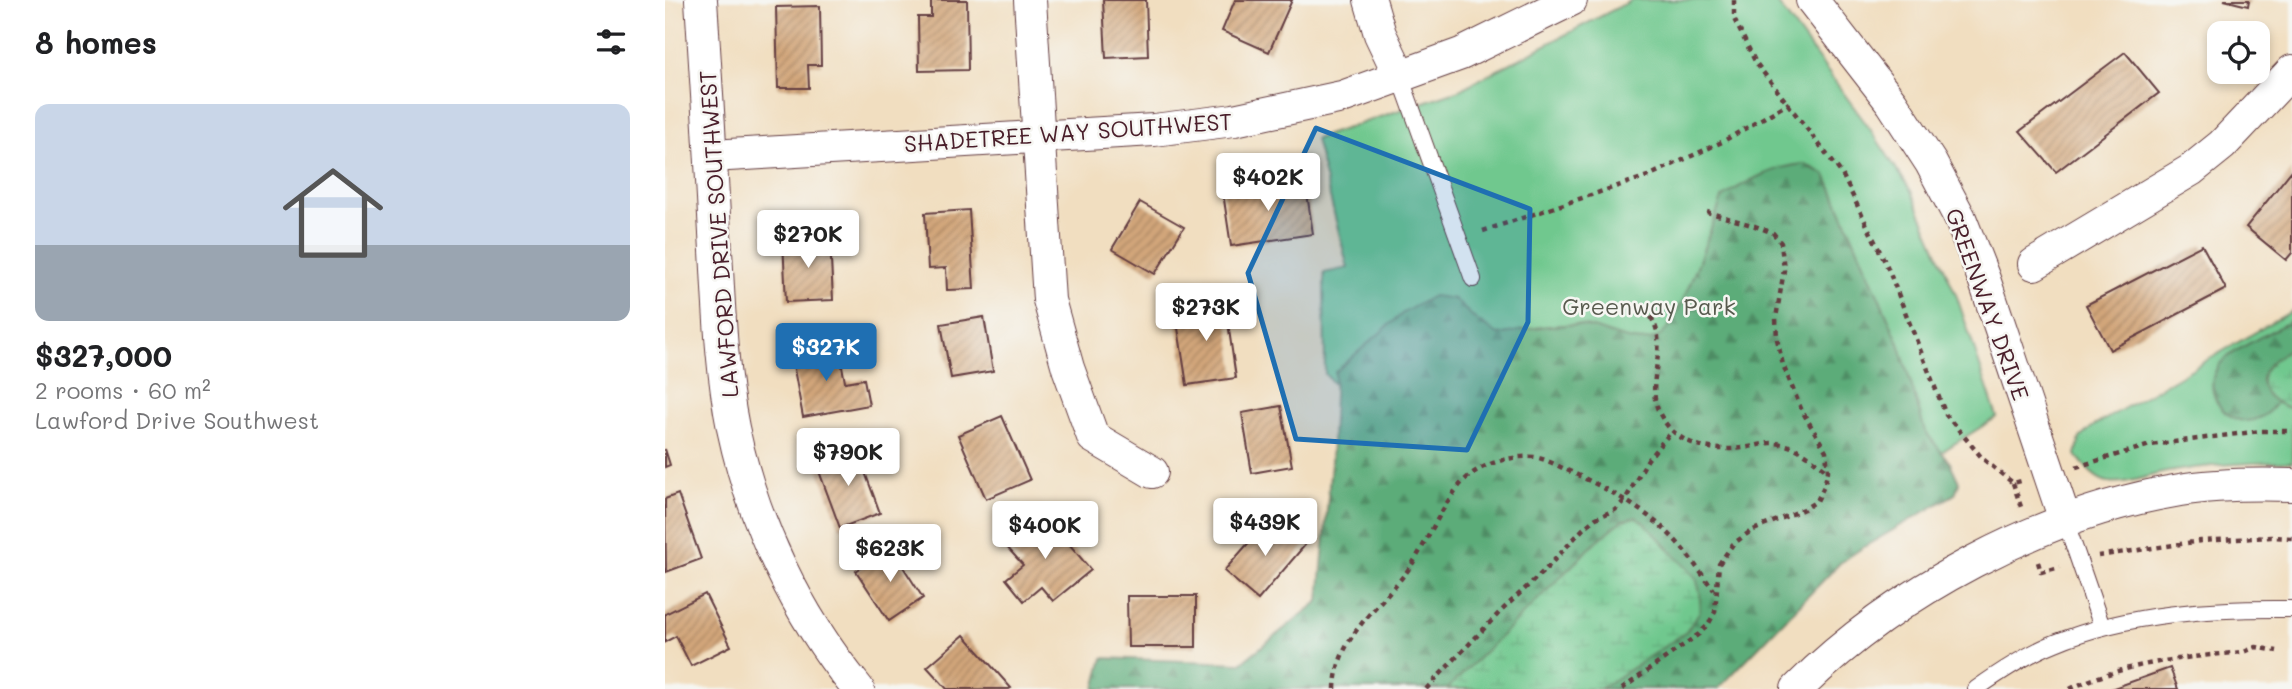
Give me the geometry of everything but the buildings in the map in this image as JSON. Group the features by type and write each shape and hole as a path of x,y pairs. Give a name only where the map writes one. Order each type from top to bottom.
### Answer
{"street":[{"name":"LAWFORD DRIVE SOUTHWEST","path":"701,0 723,361 733,429 750,490 772,550 801,607 839,666 858,689"},
{"path":"1030,0 1049,300 1067,368 1093,437 1152,472"},
{"path":"1370,0 1380,34 1400,76"},
{"name":"SHADETREE WAY SOUTHWEST","path":"711,156 1154,130 1234,120 1342,97 1461,54 1571,0"},
{"name":"GREENWAY DRIVE","path":"1812,0 1892,103 1931,163 1960,218 1984,279 2065,520"},
{"path":"2034,264 2191,170 2222,145 2292,71"},
{"path":"1797,689 1872,625 1923,590 2065,520 2181,490 2251,484 2292,485"}],"lane":[{"path":"1400,76 1473,279"},
{"path":"2065,520 2102,627"},
{"path":"1976,689 2053,643 2102,627 2170,615 2251,608 2292,609"}],"path":[{"path":"1483,231 1649,176 1722,142 1789,103"},
{"path":"1622,689 1708,625 1715,612 1719,564 1733,544 1751,531 1804,509 1817,500 1828,471 1826,451 1797,400 1783,365 1777,339 1776,317 1784,270 1781,243 1773,233 1707,212"},
{"path":"1646,308 1658,337 1653,397 1671,432 1686,442 1709,449 1779,443 1797,449 1828,471"},
{"path":"1426,689 1583,529 1596,518 1615,510 1625,500 1649,459 1671,432"},
{"path":"1335,689 1340,658 1349,639 1413,563 1457,488 1472,473 1490,464 1513,458 1535,457 1625,500 1666,531 1715,591"},
{"path":"2013,483 2041,572 2111,553 2137,552 2201,541 2292,538"},
{"path":"2070,689 2134,667 2244,652 2256,647 2277,651"}],"highlighted area":[{"path":"1316,128 1530,209 1528,322 1467,450 1296,439 1248,273"}],"green space":[{"name":"Greenway Park","path":"1632,0 1775,0 1870,129 1911,191 1957,297 1997,417 1590,672 1325,374 1324,273 1348,268 1315,139 1459,90"},
{"path":"1805,164 1826,175 1899,343 1925,431 1950,463 1959,482 1955,494 1840,563 1718,689 1095,689 1103,658 1241,663 1319,601 1331,463 1335,372 1403,313 1433,296 1454,299 1475,319 1498,335 1538,327 1578,325 1630,340 1651,339 1661,335 1677,312 1722,198 1761,175"},
{"path":"2292,311 2292,462 2198,467 2115,483 2098,478 2076,455 2080,438 2092,427"},
{"path":"2292,320 2291,366 2274,406 2260,418 2245,421 2232,417 2221,408 2214,395 2213,380 2219,365 2242,347"},
{"path":"2292,347 2292,408 2270,397 2262,381 2268,366"},
{"path":"1636,517 1646,524 1696,578 1700,592 1700,611 1686,632 1600,689 1447,689 1597,541 1623,520"}]}
